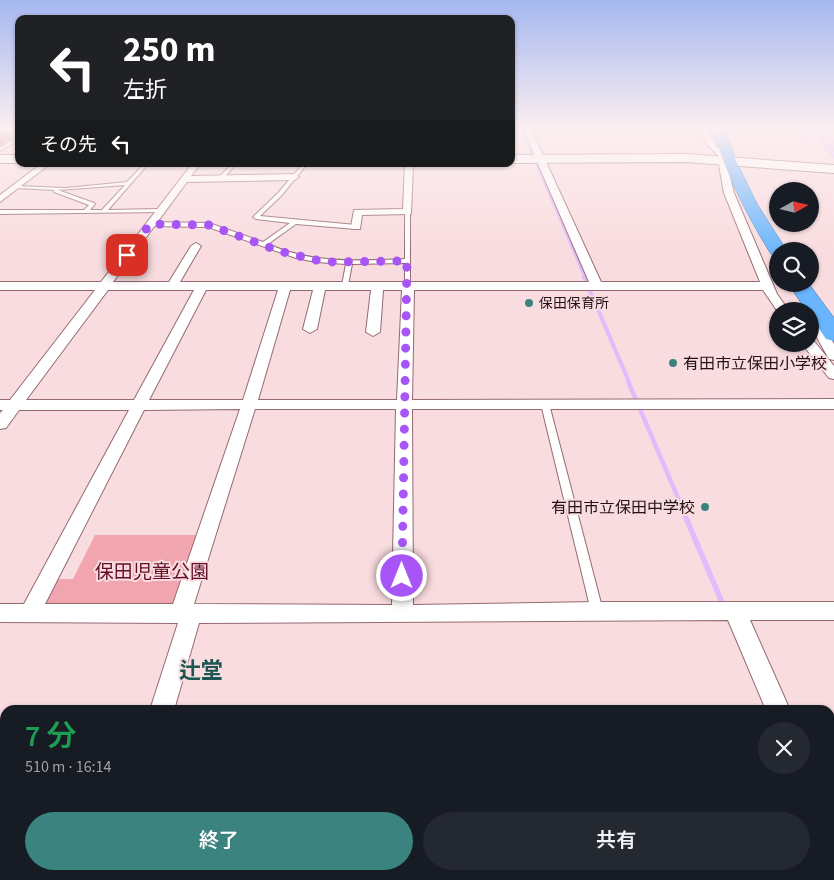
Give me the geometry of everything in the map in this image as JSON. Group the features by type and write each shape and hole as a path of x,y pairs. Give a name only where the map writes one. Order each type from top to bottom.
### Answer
{"highway":[{"path":"735,170 749,204 772,242"},
{"path":"805,292 830,329"}],"street":[{"path":"0,199 38,170"},
{"path":"0,424 7,405 104,285 191,170"},
{"path":"356,227 357,212 408,212 409,170"},
{"path":"546,170 596,285"},
{"path":"724,170 729,193 767,286 776,302"},
{"path":"184,179 295,177"},
{"path":"173,285 196,246"},
{"path":"30,613 202,285"},
{"path":"163,705 186,613 285,285"},
{"path":"310,329 320,285"},
{"path":"373,332 377,285"},
{"path":"402,614 404,403 408,285"},
{"path":"0,286 767,286"},
{"path":"830,329 819,329 834,356"},
{"path":"815,352 834,375"},
{"path":"7,405 404,403 834,404"},
{"path":"0,613 402,614 597,611 834,611"},
{"path":"735,611 776,705"}],"lane":[{"path":"104,211 141,170"},
{"path":"220,179 228,170"},
{"path":"300,170 256,217 356,227"},
{"path":"16,187 81,188 130,182"},
{"path":"48,188 92,204 86,212"},
{"path":"0,212 160,211"},
{"path":"408,212 408,285"},
{"path":"264,244 294,222"},
{"path":"150,224 204,224 264,244 279,251 324,262 407,261"},
{"path":"345,285 349,262"},
{"path":"545,404 597,611"}],"green space":[{"name":"保田児童公園","path":"95,535 203,535 174,609 43,606 58,579 73,579"}],"waterway":[{"path":"539,170 585,278"},
{"path":"584,277 629,382"},
{"path":"628,381 684,512"},
{"path":"683,511 724,607"}],"place":[{"name":"保田保育所","path":"529,303"},
{"name":"有田市立保田小学校","path":"673,363"},
{"name":"有田市立保田中学校","path":"705,507"}],"district":[{"name":"辻堂","path":"201,670"}],"route":[{"path":"127,255 150,224 204,224 264,244 279,251 324,262 407,261 402,576"}]}
